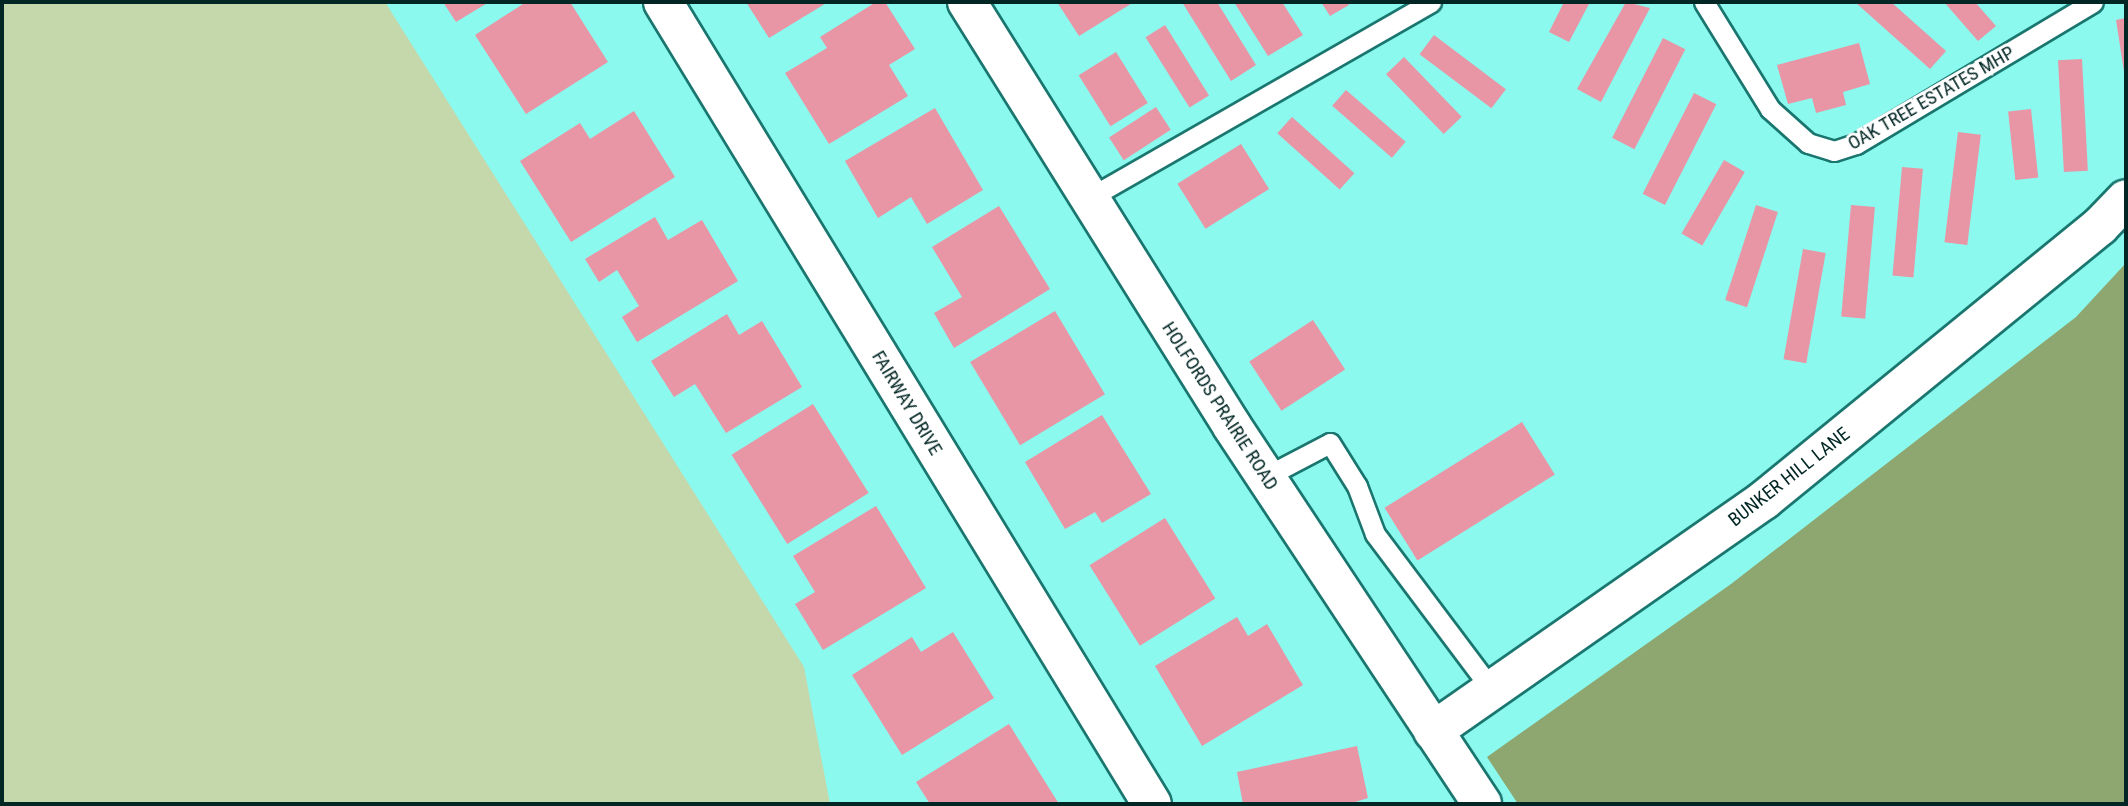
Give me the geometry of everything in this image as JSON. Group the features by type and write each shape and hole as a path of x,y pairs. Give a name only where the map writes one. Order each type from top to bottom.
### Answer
{"street":[{"name":"FAIRWAY DRIVE","path":"663,2 1152,804"},
{"name":"HOLFORDS PRAIRIE ROAD","path":"967,2 1265,477 1482,804"},
{"name":"BUNKER HILL LANE","path":"1433,732 1764,500 2100,226 2126,199"}],"lane":[{"path":"1090,198 1431,2"},
{"name":"OAK TREE ESTATES MHP","path":"1704,2 1770,109 1808,143 1834,151 1856,144 2093,2"},
{"path":"1265,477 1330,443 1357,486 1375,534 1492,690"}],"green space":[{"path":"2,2 385,2 804,667 830,804 2,804"},
{"path":"2126,263 2126,804 1518,804 1487,757 1731,584 2076,317"}],"building":[{"path":"443,2 489,2 456,22"},
{"path":"526,2 570,2 608,62 526,114 475,35"},
{"path":"746,2 828,2 769,38"},
{"path":"876,2 885,2 915,49 889,65 908,96 829,144 785,73 827,48 820,37"},
{"path":"1057,2 1134,2 1079,36"},
{"path":"1182,2 1217,2 1256,65 1231,81"},
{"path":"1234,2 1282,2 1303,35 1268,56"},
{"path":"1321,2 1347,2 1349,5 1330,16"},
{"path":"1564,2 1590,2 1569,42 1549,32"},
{"path":"1626,2 1650,8 1601,102 1577,89"},
{"path":"1855,2 1891,2 1946,51 1930,69"},
{"path":"1944,2 1975,2 1996,26 1978,41"},
{"path":"2126,18 2126,78 2125,78 2116,20"},
{"path":"1165,25 1209,95 1189,108 1145,37"},
{"path":"1434,35 1506,89 1491,108 1420,54"},
{"path":"1663,38 1685,49 1634,149 1612,138"},
{"path":"1859,43 1870,84 1843,92 1846,105 1816,113 1812,98 1788,104 1777,65"},
{"path":"1116,52 1148,103 1110,126 1079,75"},
{"path":"1404,57 1462,117 1444,134 1386,74"},
{"path":"2082,59 2088,171 2064,172 2058,60"},
{"path":"1346,90 1406,142 1392,158 1332,106"},
{"path":"1694,93 1716,104 1665,205 1643,194"},
{"path":"1156,107 1171,130 1124,160 1109,137"},
{"path":"935,108 983,190 927,224 911,197 878,218 845,161"},
{"path":"2031,109 2038,178 2015,180 2008,111"},
{"path":"634,111 675,177 571,242 520,161 580,123 590,139"},
{"path":"1292,117 1354,173 1340,190 1277,133"},
{"path":"1958,132 1981,135 1967,245 1944,242"},
{"path":"1241,144 1269,189 1205,229 1177,184"},
{"path":"1724,160 1745,172 1702,246 1682,234"},
{"path":"1902,167 1923,169 1913,277 1893,276"},
{"path":"1756,205 1778,212 1747,307 1725,300"},
{"path":"1851,205 1875,207 1865,319 1841,317"},
{"path":"999,206 1050,289 954,348 934,313 962,297 932,247"},
{"path":"655,217 668,240 702,220 738,281 637,342 622,317 639,306 617,270 599,282 585,259"},
{"path":"1803,249 1826,253 1806,363 1784,359"},
{"path":"1055,311 1105,394 1020,445 970,362"},
{"path":"727,314 739,335 762,321 802,387 726,433 695,384 674,397 651,361"},
{"path":"1313,320 1345,369 1281,411 1249,361"},
{"path":"813,404 869,493 787,544 732,455"},
{"path":"1102,415 1151,494 1102,523 1095,512 1065,529 1025,462"},
{"path":"1522,422 1555,475 1417,560 1385,508"},
{"path":"876,506 926,588 823,650 795,604 815,592 793,556"},
{"path":"1165,518 1215,599 1140,646 1090,565"},
{"path":"1237,617 1248,636 1267,624 1303,685 1202,746 1155,666"},
{"path":"953,632 994,698 902,755 852,675 912,637 921,652"},
{"path":"1009,724 1059,804 930,804 916,782"},
{"path":"1357,746 1368,798 1349,804 1243,804 1237,772"}]}
